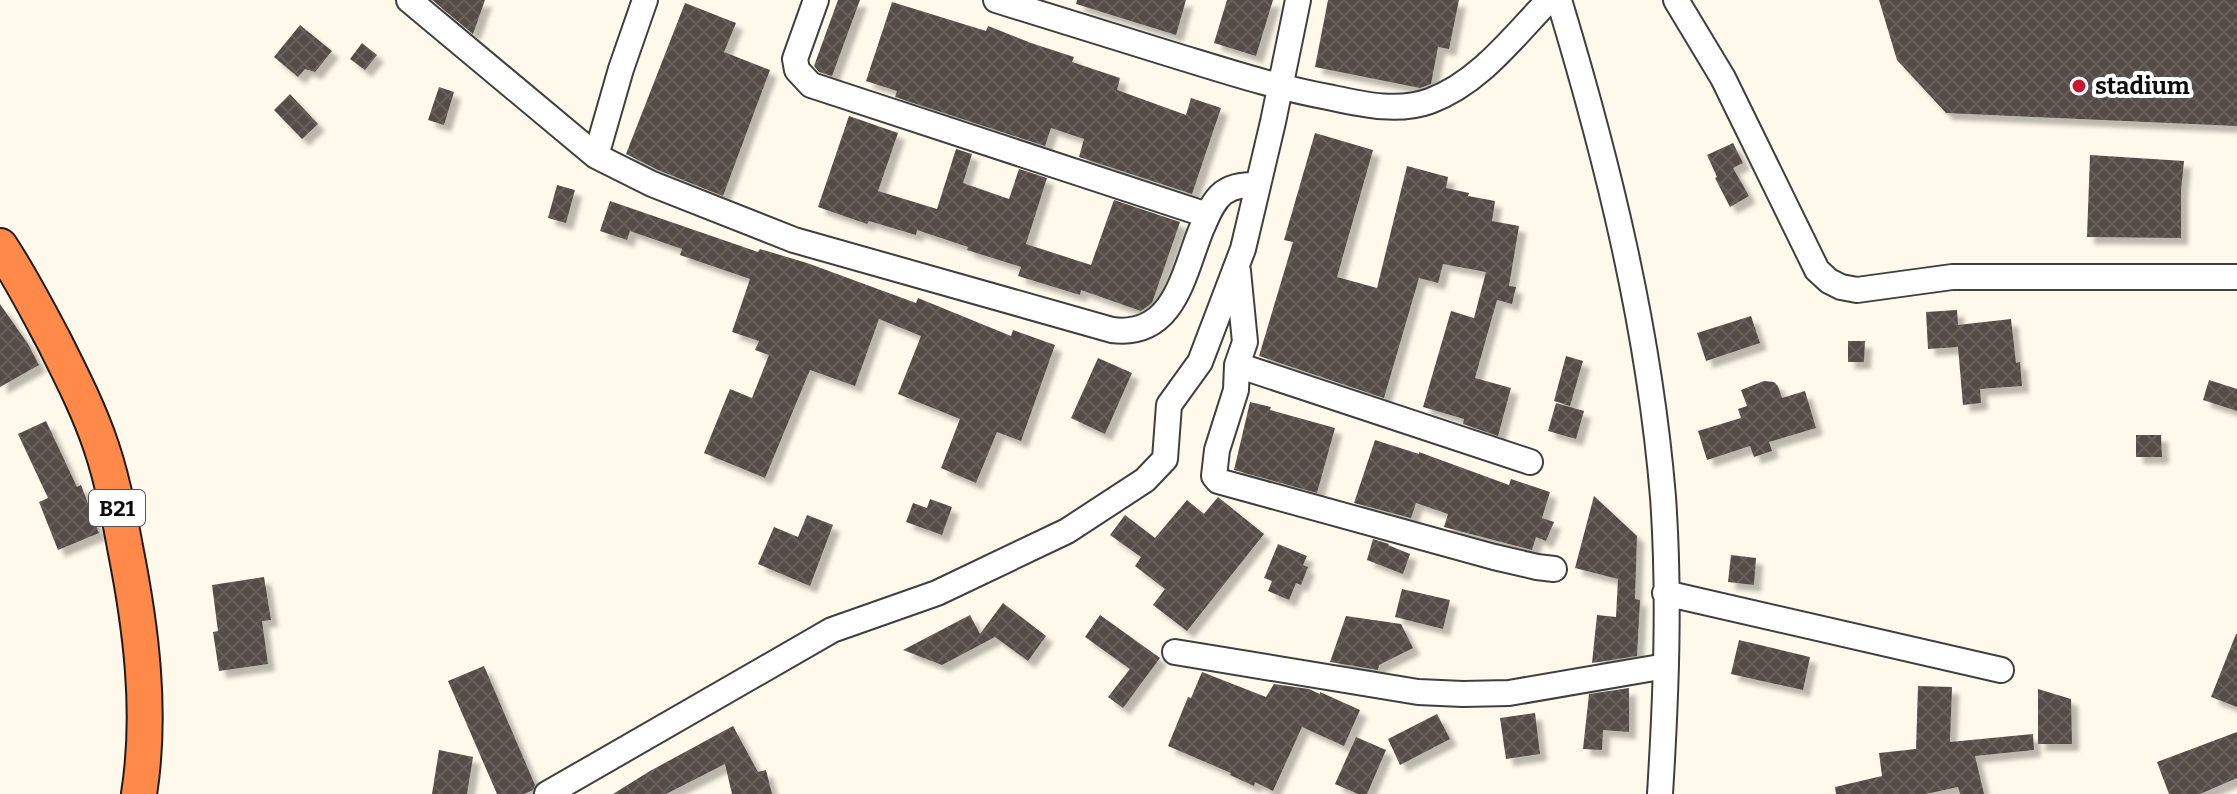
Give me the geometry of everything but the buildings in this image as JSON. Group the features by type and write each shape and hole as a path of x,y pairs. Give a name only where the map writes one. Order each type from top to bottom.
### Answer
{"highway":[{"name":"B21","path":"0,246 40,314 76,385 101,446 136,600 145,694 139,794"}],"street":[{"path":"409,0 596,156 652,184 794,240 1112,330 1129,332 1154,323 1163,316 1173,302 1207,215 1216,200 1238,185 1258,185"},
{"path":"596,156 645,0"},
{"path":"816,0 795,59 797,70 811,85 1207,215"},
{"path":"996,0 1280,88 1360,104 1410,106 1449,93 1479,73 1549,0"},
{"path":"547,794 832,630 937,593 1067,531 1145,480 1165,459 1169,405 1200,362 1243,249 1298,0"},
{"path":"1559,0 1613,194 1640,328 1663,498 1666,666 1660,794"},
{"path":"1676,0 1723,78 1817,270 1841,287 1857,290 1952,277 2237,277"},
{"path":"1237,264 1245,342 1237,365 1236,390 1217,450 1214,476 1218,481 1494,557 1554,569"},
{"path":"1237,365 1530,462"},
{"path":"1665,593 2001,670"},
{"path":"1175,652 1418,692 1463,694 1509,693 1666,666"}],"place":[{"name":"stadium","path":"2079,86"}]}
